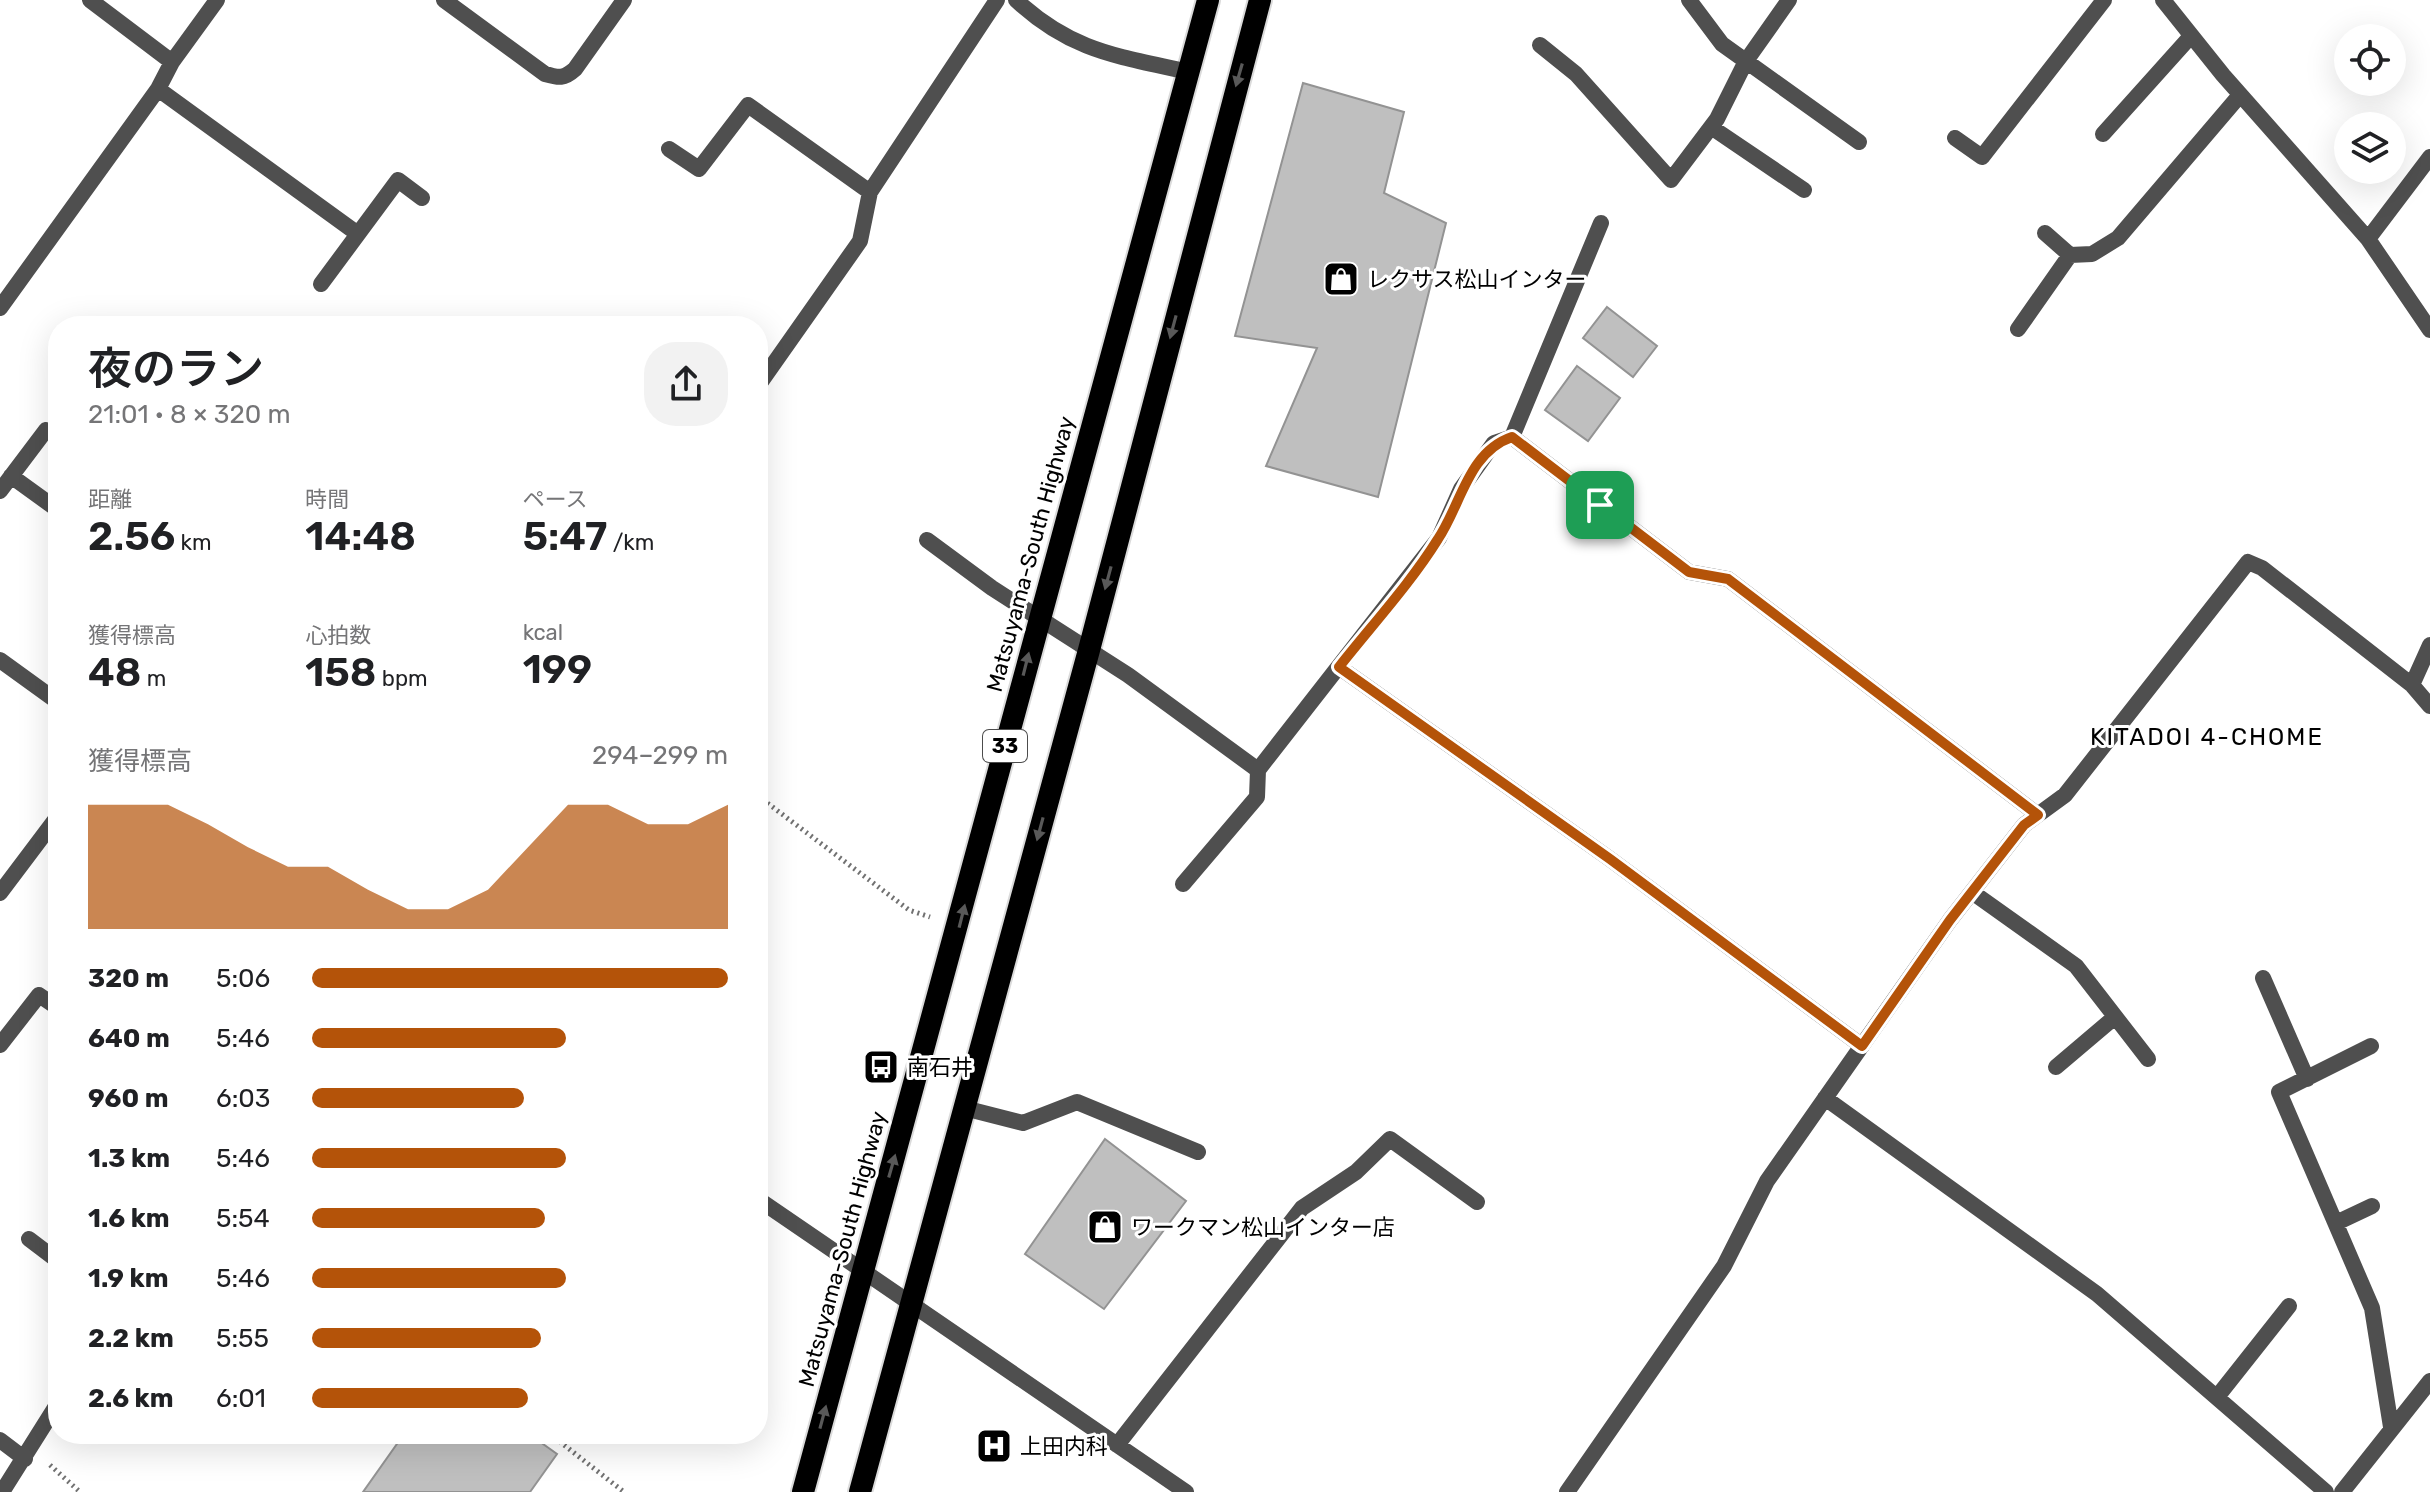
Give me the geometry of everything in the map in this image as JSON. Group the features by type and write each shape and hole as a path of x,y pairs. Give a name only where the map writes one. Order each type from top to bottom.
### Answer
{"highway":[{"name":"Matsuyama-South Highway","path":"803,1492 959,926 1038,616 1208,0"},
{"name":"33","path":"860,1492 1089,650 1260,0"}],"street":[{"path":"90,0 172,62"},
{"path":"0,308 158,89 172,62 217,0"},
{"path":"444,0 545,74 558,78 566,77 575,69 624,0"},
{"path":"768,372 860,241 870,192 997,0"},
{"path":"1016,0 1047,25 1087,49 1189,72"},
{"path":"1689,0 1722,44 1859,142"},
{"path":"1540,45 1576,74 1671,180 1711,127 1746,61 1789,0"},
{"path":"1955,138 1982,157 2104,0"},
{"path":"2163,0 2240,95 2368,239 2430,330"},
{"path":"2103,134 2191,36"},
{"path":"158,89 358,234"},
{"path":"2045,233 2070,255 2092,254 2118,238 2240,95"},
{"path":"669,149 699,169 748,105 870,192"},
{"path":"1711,127 1804,190"},
{"path":"2368,239 2430,157"},
{"path":"321,284 398,180 422,198"},
{"path":"1183,884 1257,797 1258,770 1439,538 1461,489 1494,443 1512,437 1601,223"},
{"path":"2018,329 2070,255"},
{"path":"0,491 46,430"},
{"path":"1512,437 1689,572 1728,579 2038,815"},
{"path":"11,476 48,503"},
{"path":"927,540 1258,770"},
{"path":"1567,1492 1724,1266 1767,1181 1972,892 2024,825 2065,795 2248,562 2262,568 2412,685 2430,706"},
{"path":"2412,685 2430,645"},
{"path":"0,660 48,695"},
{"path":"1339,667 1623,868 1862,1046"},
{"path":"0,893 48,829"},
{"path":"1972,892 2076,966 2148,1059"},
{"path":"2263,978 2307,1079"},
{"path":"0,1045 39,995 48,1001"},
{"path":"2056,1067 2115,1017"},
{"path":"2371,1046 2279,1092 2372,1308 2391,1427"},
{"path":"1825,1098 2097,1294 2326,1492"},
{"path":"964,1108 1023,1123 1077,1102 1198,1152"},
{"path":"1117,1445 1302,1208 1356,1172 1390,1139 1477,1202"},
{"path":"768,1206 1186,1492"},
{"path":"2336,1223 2372,1206"},
{"path":"29,1239 48,1253"},
{"path":"2217,1397 2289,1306"},
{"path":"2342,1492 2430,1381"},
{"path":"2,1492 48,1420"},
{"path":"0,1440 28,1454"}],"path":[{"path":"768,804 909,910 959,926"},
{"path":"563,1444 624,1492"},
{"path":"28,1454 80,1492"}],"building":[{"name":"レクサス松山インター","path":"1303,83 1404,112 1384,193 1446,223 1378,497 1266,466 1317,348 1235,336"},
{"path":"1607,307 1657,346 1633,377 1583,338"},
{"path":"1577,366 1620,398 1588,441 1545,410"},
{"name":"ワークマン松山インター店","path":"1105,1139 1186,1201 1104,1309 1025,1254"},
{"path":"397,1444 543,1444 557,1454 530,1492 363,1492"}],"place":[{"name":"レクサス松山インター","path":"1341,279"},
{"name":"南石井","path":"881,1067"},
{"name":"ワークマン松山インター店","path":"1105,1227"},
{"name":"上田内科","path":"994,1446"}],"district":[{"name":"KITADOI 4-CHOME","path":"2207,737"}],"route":[{"path":"1512,437 1600,505 1689,572 1728,579 2038,815 2024,825 1950,920 1862,1046 1610,859 1339,667 1439,538 1461,489 1494,443 1512,437"}]}
